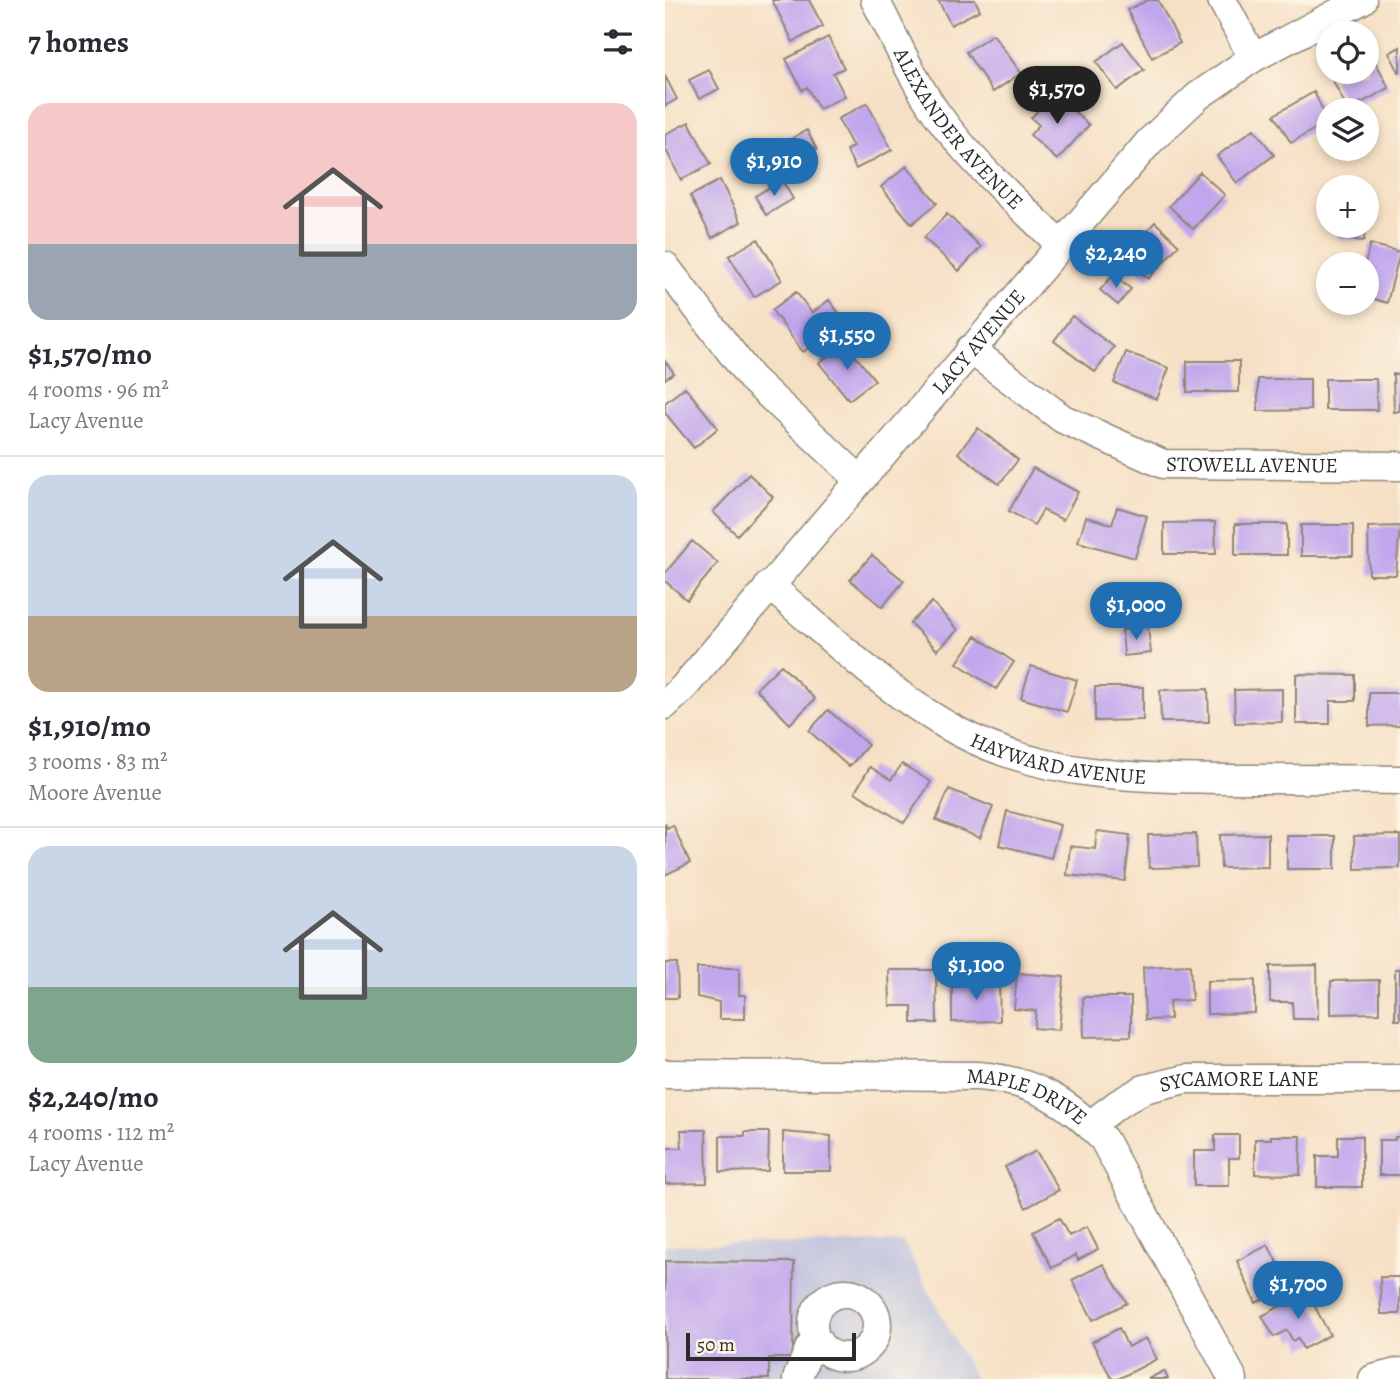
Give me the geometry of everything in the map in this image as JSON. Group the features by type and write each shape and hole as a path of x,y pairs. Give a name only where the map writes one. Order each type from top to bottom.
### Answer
{"street":[{"name":"ALEXANDER AVENUE","path":"875,0 921,89 953,135 1003,190 1060,244"},
{"path":"1222,0 1253,58"},
{"name":"LACY AVENUE","path":"665,705 1149,142 1199,96 1253,58 1362,0"},
{"path":"665,266 751,378 859,479"},
{"name":"STOWELL AVENUE","path":"970,348 1063,419 1163,464 1400,466"},
{"name":"HAYWARD AVENUE","path":"769,584 919,708 957,731 998,750 1039,763 1081,772 1153,778 1400,780"},
{"name":"MAPLE DRIVE","path":"665,1074 995,1077 1047,1093 1090,1125 1112,1153 1233,1379"},
{"name":"SYCAMORE LANE","path":"1090,1125 1118,1104 1144,1090 1187,1079 1400,1079"},
{"path":"797,1379 810,1347 818,1342"},
{"path":"1373,1379 1400,1372"}],"shaded area":[{"path":"903,1242 975,1379 665,1379 665,1245"}],"building":[{"path":"772,0 809,0 823,26 793,42"},
{"path":"938,0 975,0 980,10 951,25"},
{"path":"1148,0 1158,0 1180,43 1152,58 1127,10"},
{"path":"993,34 1021,73 993,92 966,52"},
{"path":"828,37 844,68 833,73 845,96 819,109 807,87 802,90 786,59"},
{"path":"1123,42 1144,70 1117,90 1096,62"},
{"path":"1400,47 1400,74 1389,53"},
{"path":"1379,69 1389,88 1370,98 1342,98 1335,84 1379,84"},
{"path":"709,70 719,89 699,99 689,80"},
{"path":"665,76 677,99 665,106"},
{"path":"1314,92 1317,98 1316,128 1291,143 1274,115"},
{"path":"1054,93 1089,125 1057,160 1030,135 1039,125 1031,118"},
{"path":"867,103 892,150 856,169 846,150 853,147 838,119"},
{"path":"689,122 711,164 681,180 665,148 665,134"},
{"path":"1254,129 1274,155 1237,183 1217,156"},
{"path":"807,130 817,150 799,159 789,140"},
{"path":"907,166 937,203 912,224 881,187"},
{"path":"1200,172 1225,195 1193,229 1169,206"},
{"path":"720,180 741,222 712,238 690,196"},
{"path":"782,180 793,199 766,215 755,196"},
{"path":"947,214 981,247 959,271 924,238"},
{"path":"1155,222 1179,245 1148,279 1124,256"},
{"path":"1339,238 1364,238 1364,241"},
{"path":"758,239 782,280 754,297 729,256"},
{"path":"1370,244 1400,252 1387,303 1379,301 1379,252 1368,252"},
{"path":"1113,275 1131,289 1118,305 1100,290"},
{"path":"796,292 812,313 829,300 845,321 803,352 772,310"},
{"path":"1072,316 1114,347 1095,372 1054,341"},
{"path":"845,343 875,380 849,400 819,363"},
{"path":"1126,352 1169,368 1157,399 1114,383"},
{"path":"665,361 674,373 665,379"},
{"path":"1187,361 1239,361 1239,392 1187,392"},
{"path":"1393,374 1400,374 1400,411 1394,412"},
{"path":"1258,379 1310,379 1310,410 1258,411"},
{"path":"1325,379 1376,379 1377,410 1325,410"},
{"path":"685,387 718,428 694,448 665,413 665,403"},
{"path":"978,428 1018,460 999,484 958,453"},
{"path":"1033,468 1078,492 1063,520 1043,510 1034,525 1009,511"},
{"path":"749,474 773,497 737,535 713,512"},
{"path":"1117,507 1147,516 1135,558 1078,542 1086,517 1112,524"},
{"path":"1215,522 1216,554 1164,554 1164,523"},
{"path":"1235,524 1287,524 1287,555 1235,555"},
{"path":"1301,525 1353,525 1353,556 1301,556"},
{"path":"1400,526 1396,575 1369,575 1368,527"},
{"path":"692,541 718,563 687,600 665,581 665,573"},
{"path":"872,555 904,581 882,607 850,580"},
{"path":"932,602 958,630 937,650 910,623"},
{"path":"1148,627 1151,653 1124,656 1122,630"},
{"path":"976,636 1014,662 996,689 957,663"},
{"path":"781,665 815,699 790,724 756,689"},
{"path":"1031,666 1077,680 1067,712 1021,698"},
{"path":"1296,674 1355,675 1355,701 1330,701 1330,724 1296,724"},
{"path":"1095,687 1143,687 1143,720 1095,721"},
{"path":"1208,689 1209,722 1161,722 1160,690"},
{"path":"1282,689 1282,722 1235,723 1234,690"},
{"path":"1369,693 1400,693 1400,725 1369,726"},
{"path":"828,710 868,745 849,767 809,731"},
{"path":"902,764 931,782 904,823 855,792 870,767 891,780"},
{"path":"949,789 993,807 980,838 936,820"},
{"path":"1007,811 1060,825 1051,858 999,845"},
{"path":"665,823 667,828 673,825 690,863 665,875"},
{"path":"1097,831 1130,835 1125,881 1067,875 1070,846 1095,849"},
{"path":"1196,834 1197,867 1149,868 1148,835"},
{"path":"1268,834 1268,867 1221,868 1220,835"},
{"path":"1400,835 1400,868 1355,869 1354,836"},
{"path":"1287,836 1335,836 1335,869 1287,869"},
{"path":"665,963 677,963 678,998 665,998"},
{"path":"1190,965 1192,1000 1169,1001 1170,1019 1145,1020 1143,967"},
{"path":"1317,965 1318,1019 1293,1019 1292,1002 1270,1002 1270,966"},
{"path":"697,968 739,968 739,995 745,995 745,1019 719,1019 719,1002 697,997"},
{"path":"1395,969 1400,969 1400,1020 1395,1020"},
{"path":"889,970 936,970 937,1023 912,1023 912,1006 890,1006"},
{"path":"1017,973 1064,977 1059,1030 1034,1028 1036,1011 1014,1009"},
{"path":"1255,980 1255,1013 1207,1014 1207,981"},
{"path":"1379,980 1379,1013 1331,1014 1331,981"},
{"path":"999,982 1000,1021 952,1022 952,983"},
{"path":"1083,997 1131,997 1131,1036 1084,1037"},
{"path":"681,1130 706,1130 707,1183 665,1184 665,1148 682,1148"},
{"path":"745,1132 769,1132 768,1171 720,1172 720,1136 745,1136"},
{"path":"783,1132 831,1136 831,1171 783,1171"},
{"path":"1215,1135 1239,1135 1239,1158 1229,1158 1229,1186 1194,1186 1194,1151 1215,1151"},
{"path":"1271,1136 1301,1136 1300,1175 1255,1174 1255,1139 1271,1139"},
{"path":"1338,1136 1362,1136 1362,1187 1317,1187 1317,1156 1338,1156"},
{"path":"1395,1137 1400,1137 1400,1175 1379,1175 1379,1140 1395,1140"},
{"path":"1036,1151 1059,1190 1026,1208 1005,1167"},
{"path":"1059,1218 1069,1236 1087,1227 1098,1249 1078,1260 1076,1255 1052,1268 1033,1232"},
{"path":"1268,1245 1289,1285 1256,1303 1237,1261"},
{"path":"665,1261 794,1262 793,1351 790,1358 769,1358 769,1379 665,1379"},
{"path":"1103,1264 1127,1303 1093,1320 1072,1280"},
{"path":"1380,1277 1400,1277 1400,1314 1381,1314"},
{"path":"1307,1292 1330,1335 1303,1349 1298,1338 1293,1341 1287,1330 1274,1337 1262,1316"},
{"path":"1119,1328 1128,1347 1146,1338 1157,1359 1118,1379 1112,1379 1092,1342"},
{"path":"1164,1371 1168,1379 1148,1379"}]}
